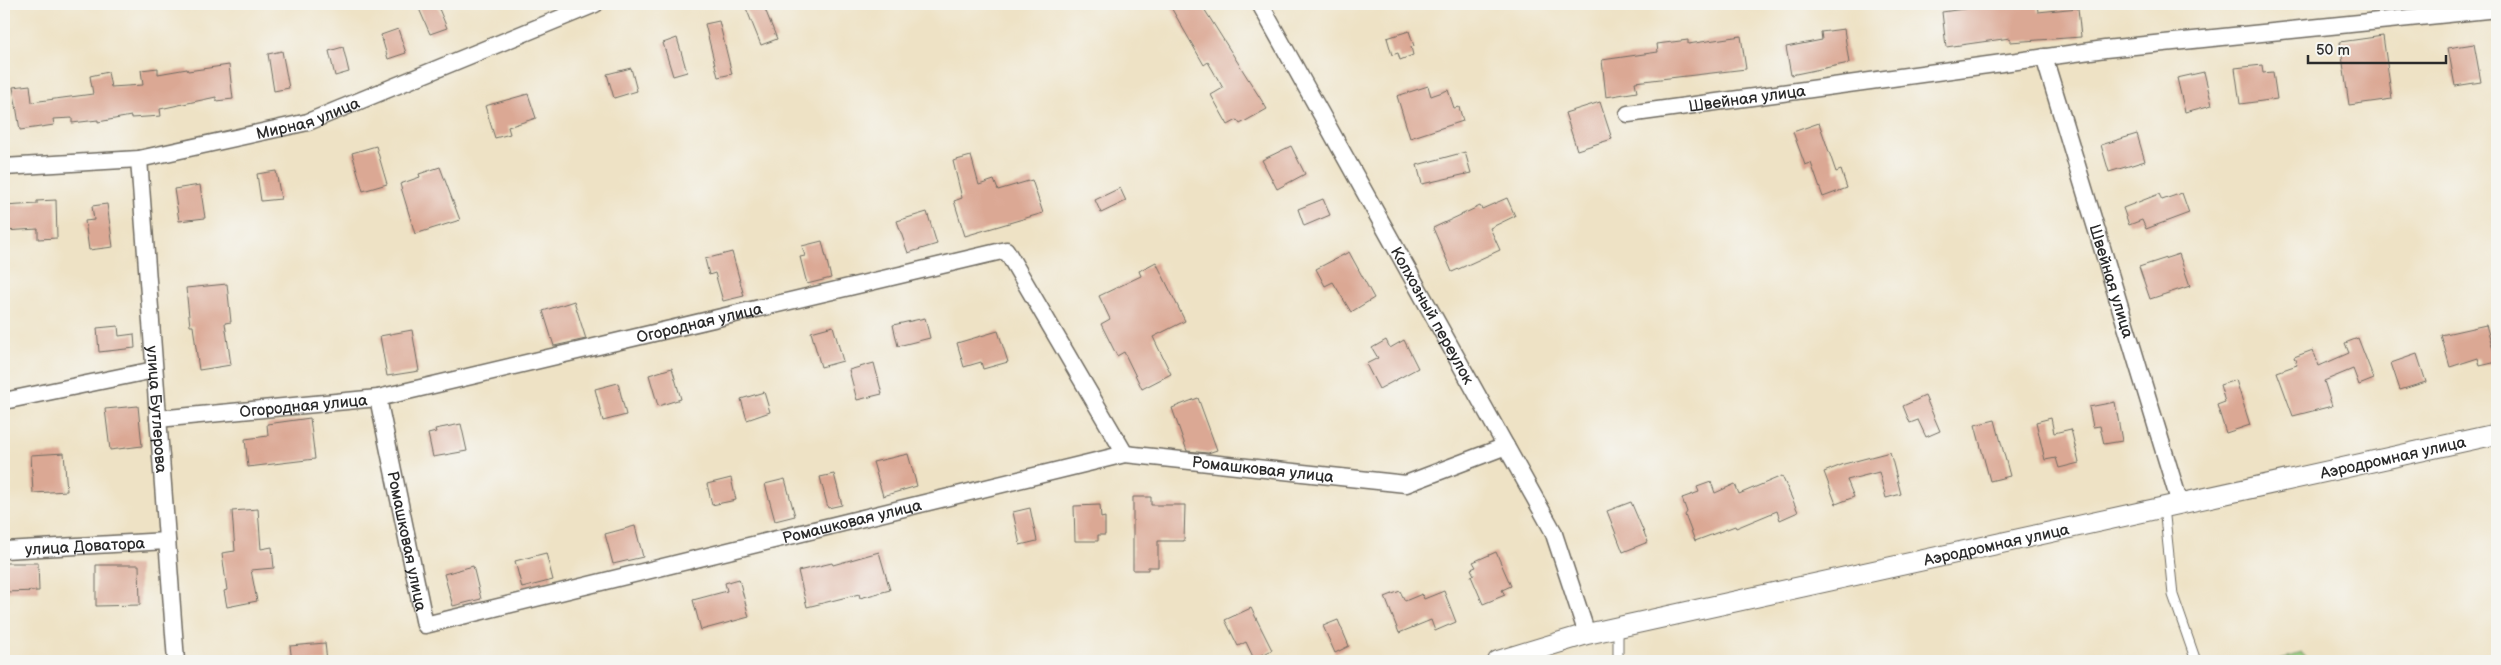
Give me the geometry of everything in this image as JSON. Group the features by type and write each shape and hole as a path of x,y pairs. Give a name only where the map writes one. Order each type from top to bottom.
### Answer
{"street":[{"name":"Мирная улица","path":"4,167 139,159 308,122 595,4"},
{"name":"Колхозный переулок","path":"1260,4 1553,531 1588,634"},
{"name":"Швейная улица","path":"1628,114 2105,49 2497,10"},
{"name":"Швейная улица","path":"2044,57 2172,505"},
{"name":"улица Бутлерова","path":"139,159 176,661"},
{"name":"Огородная улица","path":"158,419 378,398 1006,250 1125,454"},
{"path":"4,401 154,370"},
{"name":"Ромашковая улица","path":"378,398 425,625 1125,454 1406,484 1506,446"},
{"name":"Аэродромная улица","path":"1498,661 1588,634 2497,434"},
{"name":"улица Доватора","path":"4,550 167,541"}],"lane":[{"path":"2172,505 2173,595 2196,661"},
{"path":"1618,628 1618,661"}],"green space":[{"path":"2302,653 2307,661 2273,661"}],"building":[{"path":"417,4 437,4 447,28 430,34"},
{"path":"763,4 777,39 761,45 746,8"},
{"path":"1169,4 1201,4 1267,109 1240,124 1237,120 1228,125 1211,95 1223,88 1208,62 1204,65"},
{"path":"1985,4 2037,4 2038,12 2078,8 2081,37 2010,42 2010,38 1946,47 1942,12 1985,6"},
{"path":"719,21 732,74 718,77 705,24"},
{"path":"398,29 406,53 388,59 381,35"},
{"path":"1844,29 1849,63 1791,75 1786,47 1822,40 1821,32"},
{"path":"1409,31 1414,46 1411,47 1413,55 1400,60 1398,53 1392,55 1387,38"},
{"path":"1741,36 1746,69 1635,82 1637,92 1606,97 1602,60 1658,52 1657,44 1688,40 1688,44"},
{"path":"2383,36 2392,99 2349,105 2340,42"},
{"path":"677,38 687,72 673,76 663,43"},
{"path":"2474,44 2481,82 2455,86 2448,48"},
{"path":"343,47 349,72 335,76 329,51"},
{"path":"282,51 289,88 274,91 268,54"},
{"path":"229,65 233,99 216,101 216,97 160,109 161,116 131,118 131,116 98,122 98,120 72,123 72,118 53,119 54,125 20,130 13,87 30,85 32,102 93,94 90,76 108,72 111,87 143,85 141,70 158,68 158,74"},
{"path":"2262,65 2263,73 2273,72 2277,99 2240,104 2235,68"},
{"path":"631,68 637,91 614,98 607,74"},
{"path":"2204,72 2212,105 2185,112 2177,78"},
{"path":"1428,86 1431,96 1448,90 1454,108 1459,107 1463,121 1410,138 1397,96"},
{"path":"528,94 536,118 508,127 510,134 495,138 485,106"},
{"path":"1600,102 1612,139 1577,150 1565,113"},
{"path":"1819,123 1836,172 1841,170 1847,188 1823,197 1811,163 1805,165 1793,132"},
{"path":"2137,134 2145,161 2109,172 2101,145"},
{"path":"376,146 387,184 363,191 352,153"},
{"path":"1291,146 1305,174 1277,189 1262,160"},
{"path":"1465,152 1471,173 1422,184 1417,165"},
{"path":"971,156 979,185 994,180 998,190 1032,180 1043,213 965,236 954,201 962,198 953,161"},
{"path":"440,167 460,220 415,234 400,184 420,177 419,174"},
{"path":"276,171 281,199 261,201 257,174"},
{"path":"200,185 205,218 179,221 174,189"},
{"path":"1120,188 1126,201 1101,213 1095,200"},
{"path":"2182,193 2189,213 2146,229 2142,220 2129,225 2123,208 2159,194 2162,200"},
{"path":"1507,198 1515,216 1490,228 1500,250 1452,272 1433,228 1480,206 1482,209"},
{"path":"1323,199 1330,215 1304,226 1298,209"},
{"path":"56,200 57,238 38,239 38,229 4,231 4,206 37,204 37,201"},
{"path":"107,204 113,247 89,250 85,221 94,220 92,206"},
{"path":"927,212 937,244 908,253 897,221"},
{"path":"822,241 831,278 807,284 800,257 805,256 802,246"},
{"path":"732,252 744,296 723,301 715,273 709,275 705,259"},
{"path":"1349,252 1374,298 1351,312 1333,282 1325,286 1316,269"},
{"path":"2179,254 2190,286 2150,299 2139,267"},
{"path":"1156,262 1185,321 1153,337 1171,374 1142,389 1124,352 1117,356 1101,324 1110,319 1099,296 1141,276 1139,271"},
{"path":"227,284 231,322 225,323 231,365 199,370 193,326 190,326 186,288"},
{"path":"574,301 586,339 554,346 543,311"},
{"path":"925,318 930,338 898,346 893,325"},
{"path":"2486,325 2497,362 2480,366 2478,358 2450,367 2441,335"},
{"path":"118,326 119,336 134,334 135,348 99,352 97,328"},
{"path":"833,326 843,361 821,367 811,332"},
{"path":"412,330 419,371 387,376 380,336"},
{"path":"998,331 1008,362 983,369 981,362 964,367 957,343"},
{"path":"2358,338 2374,379 2359,385 2353,369 2324,381 2332,406 2293,416 2277,372 2297,365 2294,357 2313,350 2319,366 2349,353 2345,343"},
{"path":"1386,340 1390,348 1404,340 1418,368 1379,389 1366,364 1378,358 1372,348"},
{"path":"2417,354 2426,382 2400,390 2391,363"},
{"path":"874,363 882,394 857,400 849,370"},
{"path":"672,368 681,399 658,406 649,375"},
{"path":"2236,380 2250,425 2226,433 2217,405 2225,402 2220,385"},
{"path":"618,383 626,415 603,421 595,389"},
{"path":"764,392 770,412 747,420 741,399"},
{"path":"1925,396 1940,431 1926,437 1918,420 1910,423 1903,406"},
{"path":"1198,398 1217,450 1208,453 1187,451 1172,408"},
{"path":"2115,402 2122,441 2104,444 2100,426 2093,427 2089,407"},
{"path":"138,406 142,446 110,450 105,409"},
{"path":"310,418 315,459 248,467 245,439 268,436 267,424"},
{"path":"2051,418 2054,433 2071,429 2079,463 2059,468 2056,458 2045,460 2036,422"},
{"path":"1995,420 2010,476 1990,481 1975,425"},
{"path":"461,424 467,451 433,457 428,434 436,432 435,429"},
{"path":"1890,452 1901,494 1886,498 1879,472 1847,480 1854,497 1836,504 1824,472 1844,464"},
{"path":"64,453 67,491 33,493 31,455"},
{"path":"908,454 917,486 883,496 873,462"},
{"path":"834,474 842,505 828,508 820,477"},
{"path":"1782,476 1798,512 1780,520 1777,511 1736,528 1735,526 1695,541 1685,515 1687,512 1682,498 1699,492 1697,487 1711,482 1715,493 1735,484 1739,494"},
{"path":"731,478 736,500 712,505 707,484"},
{"path":"785,479 795,516 775,521 765,484"},
{"path":"1133,497 1151,497 1151,505 1185,505 1184,541 1158,541 1158,567 1148,567 1148,570 1133,570"},
{"path":"1631,502 1648,542 1623,552 1607,511"},
{"path":"1100,505 1101,518 1105,517 1105,535 1098,535 1098,541 1075,541 1074,506"},
{"path":"1030,508 1037,541 1020,545 1013,512"},
{"path":"258,509 261,549 272,547 274,568 251,570 257,601 227,607 224,591 227,590 222,553 235,551 232,511"},
{"path":"635,526 643,557 613,564 605,534"},
{"path":"879,552 890,590 860,598 859,594 807,607 798,571 832,563 833,565"},
{"path":"1496,552 1511,586 1502,590 1505,595 1483,604 1471,576 1474,575 1471,569 1476,567 1473,562"},
{"path":"546,553 553,580 522,588 515,561"},
{"path":"4,563 38,563 39,591 4,592"},
{"path":"96,565 139,565 140,605 96,606"},
{"path":"473,566 481,599 453,606 444,574"},
{"path":"739,579 749,617 701,630 693,600 727,591 725,583"},
{"path":"1400,591 1405,601 1422,594 1424,599 1444,591 1456,622 1435,631 1431,620 1399,633 1385,597"},
{"path":"1251,608 1272,650 1254,659 1246,642 1238,646 1225,620"},
{"path":"1338,620 1349,646 1335,653 1323,626"},
{"path":"325,643 327,661 292,661 290,646"}]}
